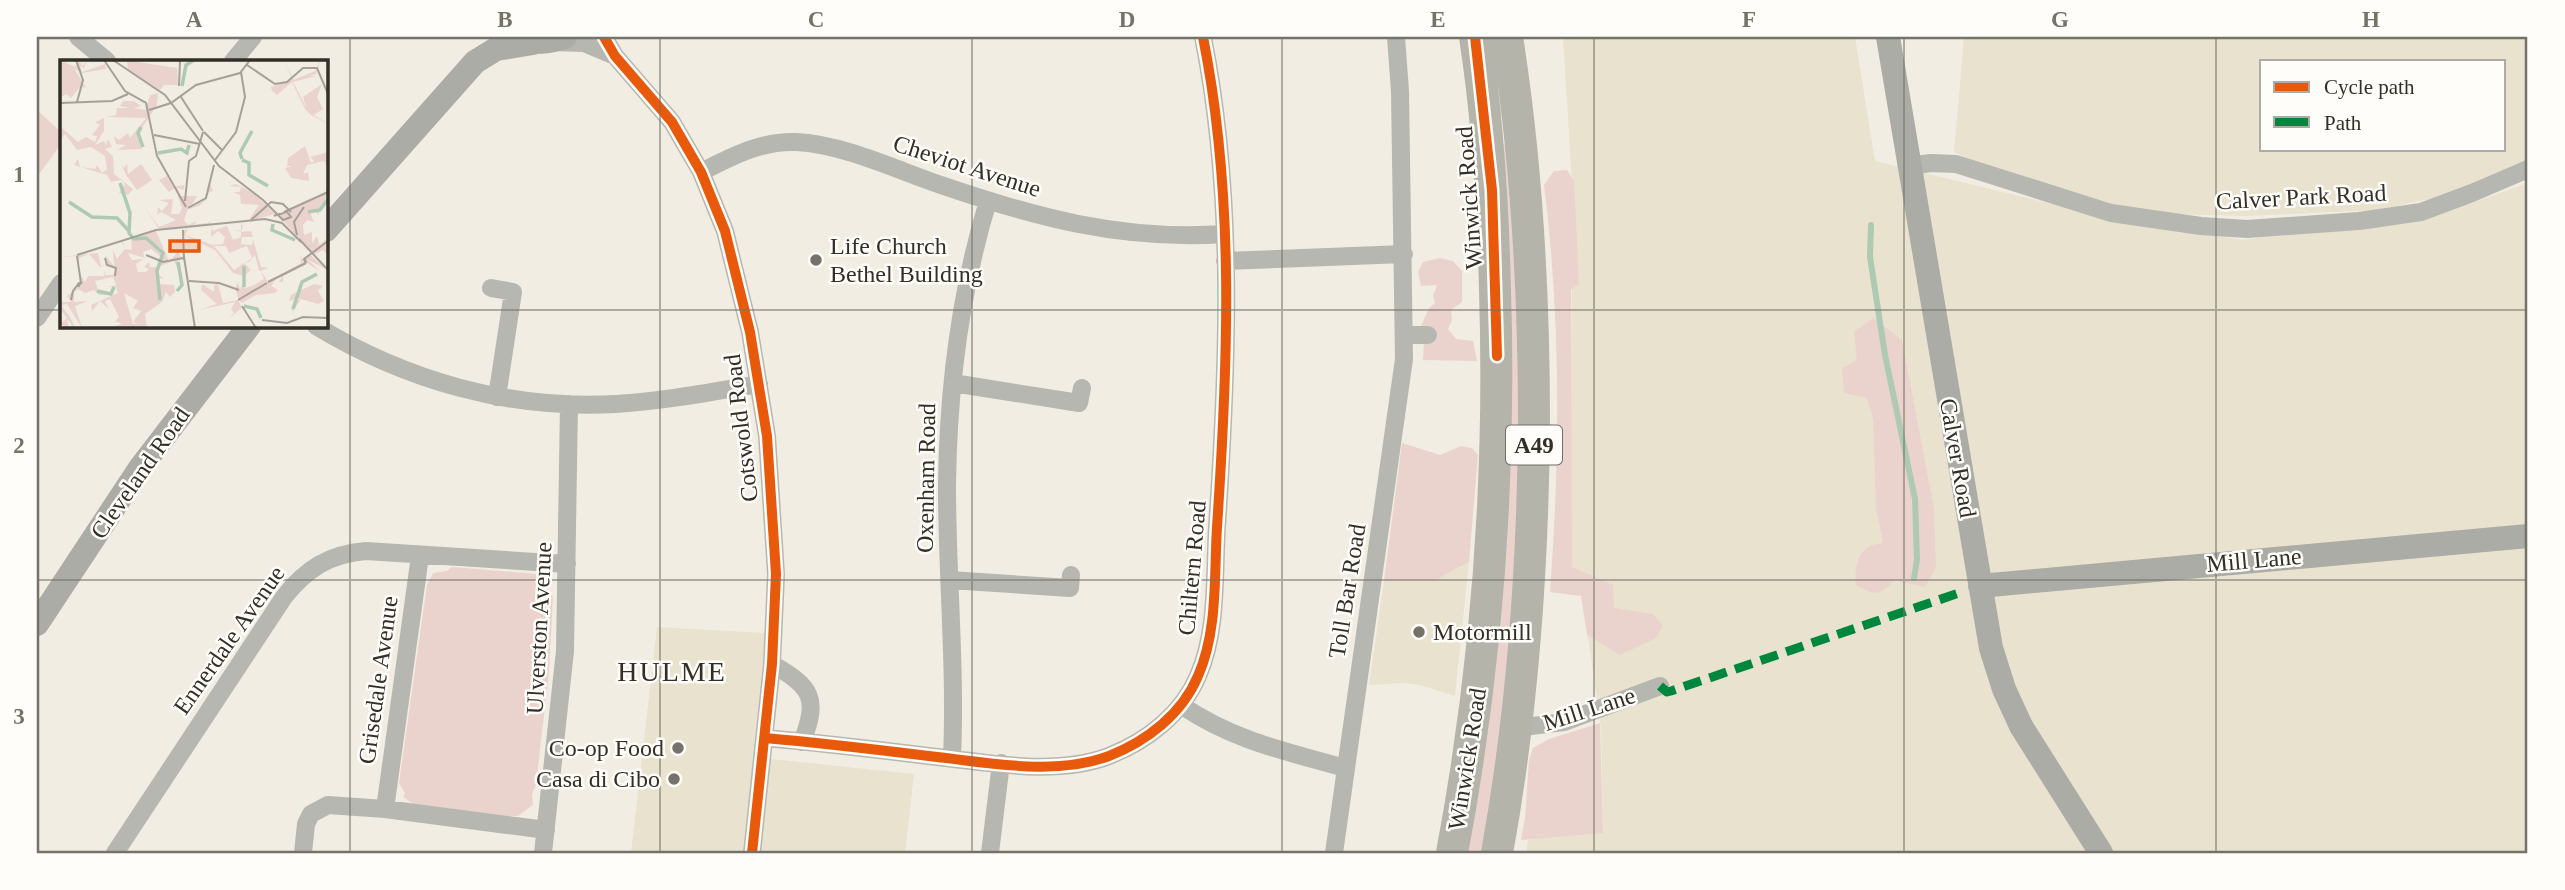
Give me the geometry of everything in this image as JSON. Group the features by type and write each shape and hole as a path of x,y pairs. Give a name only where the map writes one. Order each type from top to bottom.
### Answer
{"highway":[{"name":"Winwick Road","path":"1452,853 1479,682 1490,572 1496,447 1497,356 1492,190 1475,37"},
{"name":"Winwick Road","path":"1497,853 1525,655 1533,507 1534,325 1520,141 1507,37"}],"street":[{"path":"78,37 106,60"},
{"path":"234,60 253,37"},
{"path":"475,62 485,37"},
{"name":"Cotswold Road","path":"604,37 615,56 673,122 701,172 722,220 750,332 767,436 775,561 772,664 752,853"},
{"name":"Chiltern Road","path":"765,738 1050,766 1107,757 1135,744 1159,728 1181,705 1198,676 1211,628 1222,464 1225,261 1220,136 1203,37"},
{"name":"Toll Bar Road","path":"1334,853 1386,502 1406,335 1400,90 1396,37"},
{"name":"Calver Road","path":"1888,37 1991,648 2004,689 2021,726 2101,853"},
{"path":"327,229 475,62 496,50 540,40"},
{"name":"Cotswold Road","path":"540,40 584,43 615,56"},
{"name":"Cheviot Avenue","path":"701,172 749,148 797,142 855,155 988,201 1060,222 1115,231 1174,236 1224,234"},
{"name":"Calver Park Road","path":"1909,166 1956,164 2111,214 2247,229 2359,221 2421,212 2528,169"},
{"name":"Oxenham Road","path":"953,758 947,487 953,383 972,253 988,201"},
{"path":"1225,261 1404,254"},
{"path":"37,318 60,285"},
{"path":"491,288 513,292 497,397"},
{"name":"Cleveland Road","path":"39,617 140,468 248,327"},
{"path":"318,327 413,374 497,397 569,404 645,402 759,384"},
{"path":"1406,335 1428,335"},
{"path":"953,383 1079,403 1082,388"},
{"name":"Ulverston Avenue","path":"543,853 564,662 569,404"},
{"name":"Mill Lane","path":"1980,586 2528,536"},
{"name":"Ennerdale Avenue","path":"115,853 284,597 305,573 326,559 352,552 567,565"},
{"name":"Grisedale Avenue","path":"386,809 420,556"},
{"path":"950,580 1070,588 1071,575"},
{"path":"772,664 798,681 810,698 811,717 802,742"},
{"name":"Mill Lane","path":"1516,728 1564,722 1660,686"},
{"path":"1181,705 1224,731 1245,740 1345,768"},
{"path":"990,853 1001,763"},
{"path":"303,853 306,824 312,814 328,806 386,809 546,830"}],"shaded area":[{"path":"1563,37 1855,37 1875,161 2078,210 1954,152 1964,37 2528,37 2528,179 2375,210 2246,216 2090,212 2243,240 2469,204 2528,183 2528,853 1526,853 1528,839 1603,832 1601,727 1582,596 1569,575 1572,283 1578,279"},
{"path":"37,110 60,131 60,145 37,177"},
{"path":"1510,144 1521,286 1519,578 1487,853 1462,853 1498,145"},
{"path":"1567,170 1574,181 1579,284 1571,290 1572,567 1613,585 1614,608 1653,614 1663,626 1656,638 1620,655 1587,635 1581,596 1550,592 1556,490 1557,388 1554,286 1544,185 1554,171"},
{"path":"1440,258 1453,261 1462,271 1462,302 1451,310 1452,320 1448,329 1456,339 1473,341 1477,361 1423,360 1424,341 1432,336 1421,326 1429,308 1435,303 1433,296 1437,285 1421,286 1418,272 1423,262"},
{"path":"1873,318 1902,340 1934,509 1936,567 1925,587 1894,580 1881,592 1876,593 1856,585 1855,580 1857,563 1862,553 1870,546 1883,543 1876,509 1873,419 1867,398 1844,393 1842,368 1857,360 1854,332"},
{"path":"1402,443 1440,455 1461,446 1472,448 1478,455 1469,562 1434,581 1384,581"},
{"name":"Motormill","path":"1469,562 1455,696 1405,683 1369,685 1384,581 1434,581"},
{"path":"452,567 537,574 548,583 548,590 553,597 549,672 536,785 532,794 533,805 518,816 415,805 403,797 405,793 399,783 427,585 433,573 447,571"},
{"path":"657,627 766,633 753,757 914,774 905,853 631,853"},
{"path":"1600,723 1603,833 1521,840 1529,760 1533,748 1549,739"}],"waterway":[{"path":"1871,225 1870,257 1885,355 1915,499 1917,560 1914,578"}],"marked path":[{"path":"1660,686 1667,692 1671,691 1959,593"}],"cycle path":[{"path":"604,37 615,56 672,122 701,172 725,231 750,332 767,436 776,574 772,664 752,853"},
{"path":"765,738 1002,765 1068,765 1109,756 1137,743 1162,725 1191,690 1204,659 1212,622 1226,343 1220,158 1203,37"},
{"path":"1475,37 1492,190 1497,356"}],"place":[{"name":"Life Church Bethel Building","path":"816,260"},
{"name":"Motormill","path":"1419,632"},
{"name":"Co-op Food","path":"678,748"},
{"name":"Casa di Cibo","path":"674,779"}],"district":[{"name":"HULME","path":"672,671"}]}
